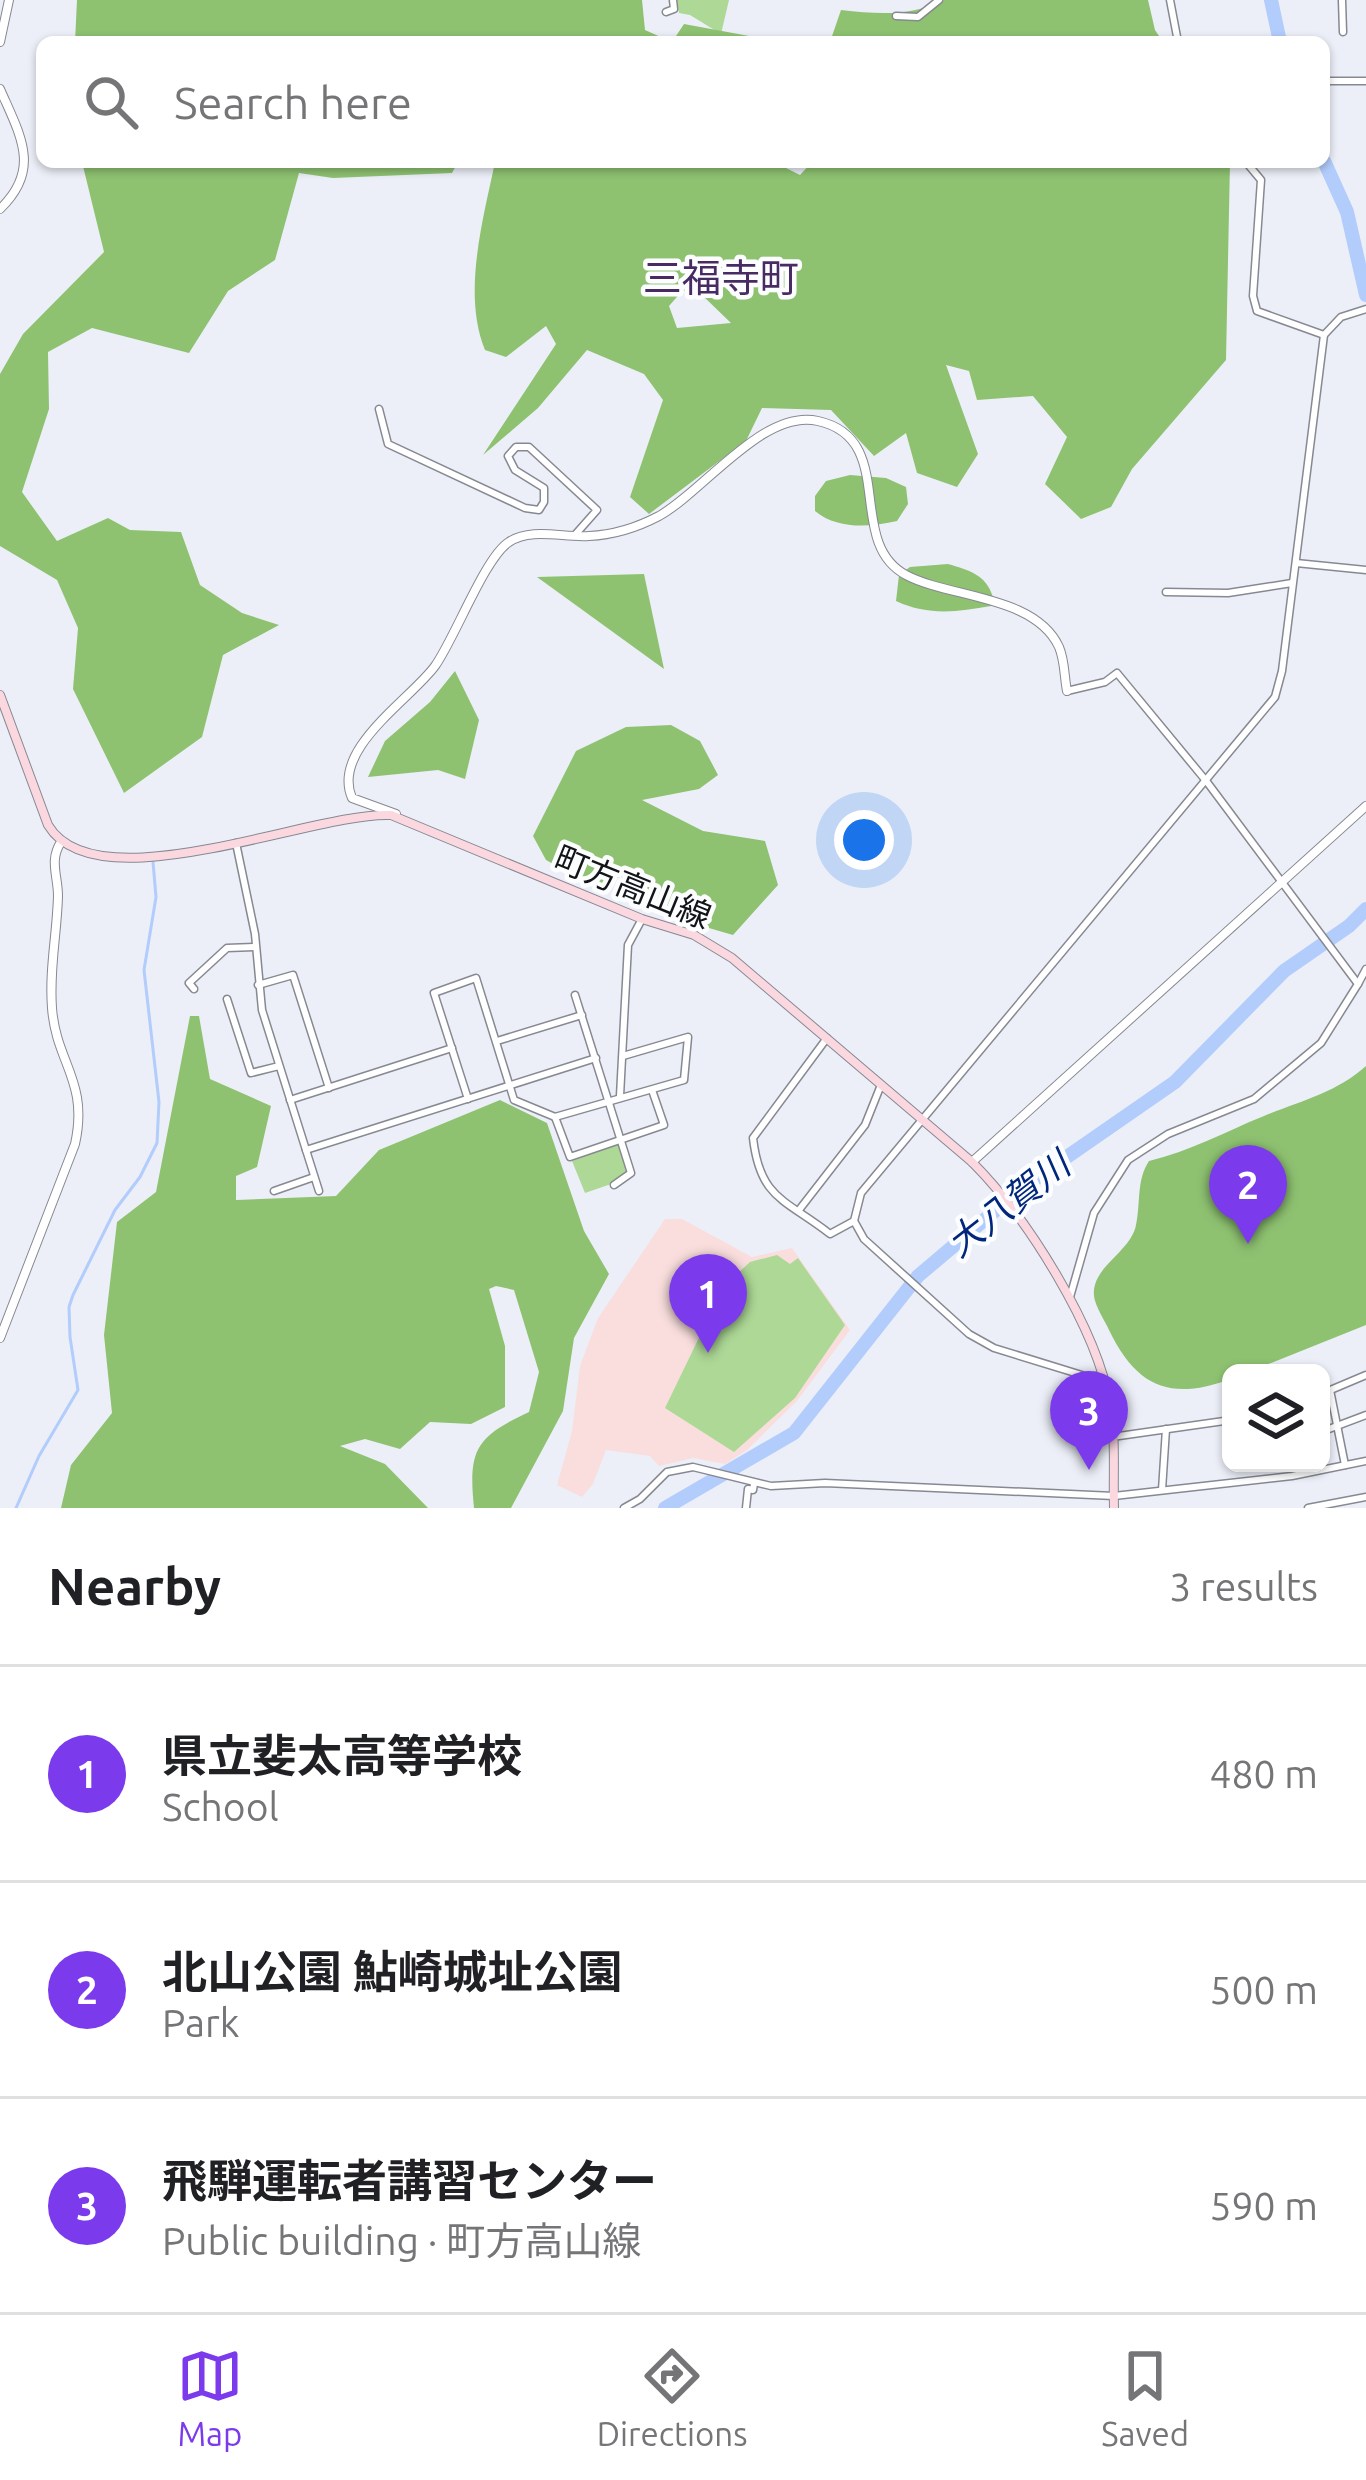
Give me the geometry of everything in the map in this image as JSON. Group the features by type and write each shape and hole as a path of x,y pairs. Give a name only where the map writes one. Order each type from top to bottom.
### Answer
{"main road":[{"path":"0,695 48,825 61,842"},
{"name":"町方高山線","path":"61,842 83,853 135,857 236,843 366,815 402,817 711,944 972,1162 1021,1217 1068,1300 1103,1376 1110,1401 1114,1508"}],"street":[{"path":"0,42 8,0"},
{"path":"666,12 674,10 673,0"},
{"path":"896,16 918,17 939,0"},
{"path":"1170,0 1177,36"},
{"path":"1342,0 1343,32"},
{"path":"1330,81 1366,81"},
{"path":"0,89 23,146 25,176 0,209"},
{"path":"1251,168 1261,181 1252,296 1257,311 1324,335"},
{"path":"1103,1376 1085,1376 986,1346 871,1247 854,1221 861,1193 1275,698 1324,335 1341,317 1366,309"},
{"path":"379,409 388,444 525,508 539,510 544,488 514,470 508,456 516,448 530,447 597,510 574,536"},
{"path":"402,817 350,794 352,767 367,737 435,666 504,545 529,535 605,535 650,520 770,430 796,420 824,422 854,442 864,460 877,544 888,562 913,578 983,597 1042,626 1061,653 1067,691 1105,682 1117,673 1207,782 1358,984"},
{"path":"1296,563 1366,570"},
{"path":"1166,592 1228,593 1292,583"},
{"path":"972,1162 1366,806"},
{"path":"0,1338 80,1124 79,1099 52,1010 51,952 58,899 53,857 61,842"},
{"path":"236,843 257,985 319,1191"},
{"path":"620,1096 628,945 642,919"},
{"path":"194,989 189,983 227,948 255,947"},
{"path":"1068,1300 1094,1213 1129,1160 1168,1133 1254,1099 1322,1043 1366,969"},
{"path":"257,985 293,975 329,1088"},
{"path":"468,1099 434,993 476,978 514,1100 555,1117 688,1076 688,1037 622,1056"},
{"path":"575,995 632,1173 614,1185"},
{"path":"227,999 251,1073 279,1066"},
{"path":"496,1042 582,1015"},
{"path":"826,1038 753,1138 763,1184 830,1234 854,1221"},
{"path":"290,1100 452,1048"},
{"path":"306,1150 596,1058"},
{"path":"799,1210 865,1125 881,1085"},
{"path":"555,1117 571,1157 664,1125 652,1090"},
{"path":"274,1191 314,1177"},
{"path":"1330,1390 1366,1375"},
{"path":"1330,1406 1345,1465"},
{"path":"1330,1429 1366,1415"},
{"path":"1112,1437 1222,1421"},
{"path":"1162,1490 1166,1430"},
{"path":"624,1508 667,1472 684,1467 705,1468 752,1484 1114,1496 1292,1476 1366,1461"},
{"path":"1291,1472 1292,1476"},
{"path":"746,1508 752,1484"},
{"path":"1308,1508 1366,1497"}],"shaded area":[{"path":"665,1219 682,1219 752,1257 792,1248 850,1330 797,1401 747,1450 725,1464 693,1458 659,1466 650,1456 606,1450 593,1484 582,1497 557,1485 572,1431 580,1366 598,1318"}],"green space":[{"path":"77,0 642,0 645,30 658,36 75,36"},
{"path":"677,0 729,0 721,34 679,13"},
{"path":"944,0 1148,0 1159,36 832,36 841,10 906,12"},
{"path":"684,24 749,36 676,36"},
{"path":"83,168 455,168 452,173 333,178 299,173 275,260 228,291 189,353 92,328 48,352 49,409 22,492 57,541 108,518 130,530 181,532 200,585 242,613 279,625 223,655 202,737 124,793 73,689 78,628 57,580 0,546 0,374 23,334 104,252"},
{"path":"494,168 786,168 800,175 806,168 1230,168 1226,360 1132,469 1111,507 1081,519 1045,484 1067,437 1033,396 977,400 969,371 946,365 978,454 957,487 917,473 906,433 874,456 831,410 762,408 746,441 649,514 630,497 663,400 644,374 587,350 538,408 483,455 556,344 546,326 506,357 485,350 475,305 480,232","holes":["683,290 703,296 731,323 677,328 669,306"]},
{"path":"850,475 886,478 906,487 908,504 897,521 844,524 815,511 815,496 826,481"},
{"path":"948,564 981,578 993,597 991,606 943,611 896,601 899,575 910,567"},
{"path":"644,574 664,669 537,577"},
{"path":"455,671 479,720 465,779 438,770 368,777 385,741 430,702"},
{"path":"671,725 700,741 718,775 699,789 642,800 703,831 765,841 778,885 733,935 664,915 629,874 593,886 546,860 533,836 576,751 626,727"},
{"path":"190,1016 199,1016 210,1079 271,1106 257,1167 236,1176 236,1200 336,1196 379,1150 500,1100 547,1123 584,1231 609,1274 574,1338 563,1411 511,1508 474,1508 475,1458 497,1429 529,1412 539,1372 514,1290 496,1286 489,1289 505,1346 505,1407 471,1424 430,1422 400,1449 365,1439 340,1446 385,1464 428,1508 61,1508 71,1465 112,1413 104,1335 117,1222 156,1192"},
{"path":"1366,1066 1366,1325 1268,1364 1222,1364 1222,1382 1210,1386 1173,1388 1144,1377 1120,1350 1094,1296 1099,1276 1133,1235 1142,1176 1149,1161 1342,1083"},
{"path":"620,1145 628,1172 585,1193 572,1161"},
{"path":"777,1255 790,1264 798,1258 845,1325 795,1398 734,1452 665,1408 724,1286 750,1262"}],"waterway":[{"name":"大八賀川","path":"1271,0 1279,36"},
{"name":"大八賀川","path":"1327,168 1347,212 1366,295"},
{"path":"16,1508 39,1456 78,1390 70,1337 73,1295 115,1210 140,1177 157,1143 159,1102 144,970 156,897 153,862"},
{"name":"大八賀川","path":"665,1508 794,1433 918,1276 1022,1188 1175,1082 1284,971 1366,909"}],"place":[{"name":"北山公園 鮎崎城址公園","path":"1248,1244"},
{"name":"県立斐太高等学校","path":"708,1353"},
{"name":"飛騨運転者講習センター","path":"1089,1470"}],"district":[{"name":"三福寺町","path":"721,278"}]}
